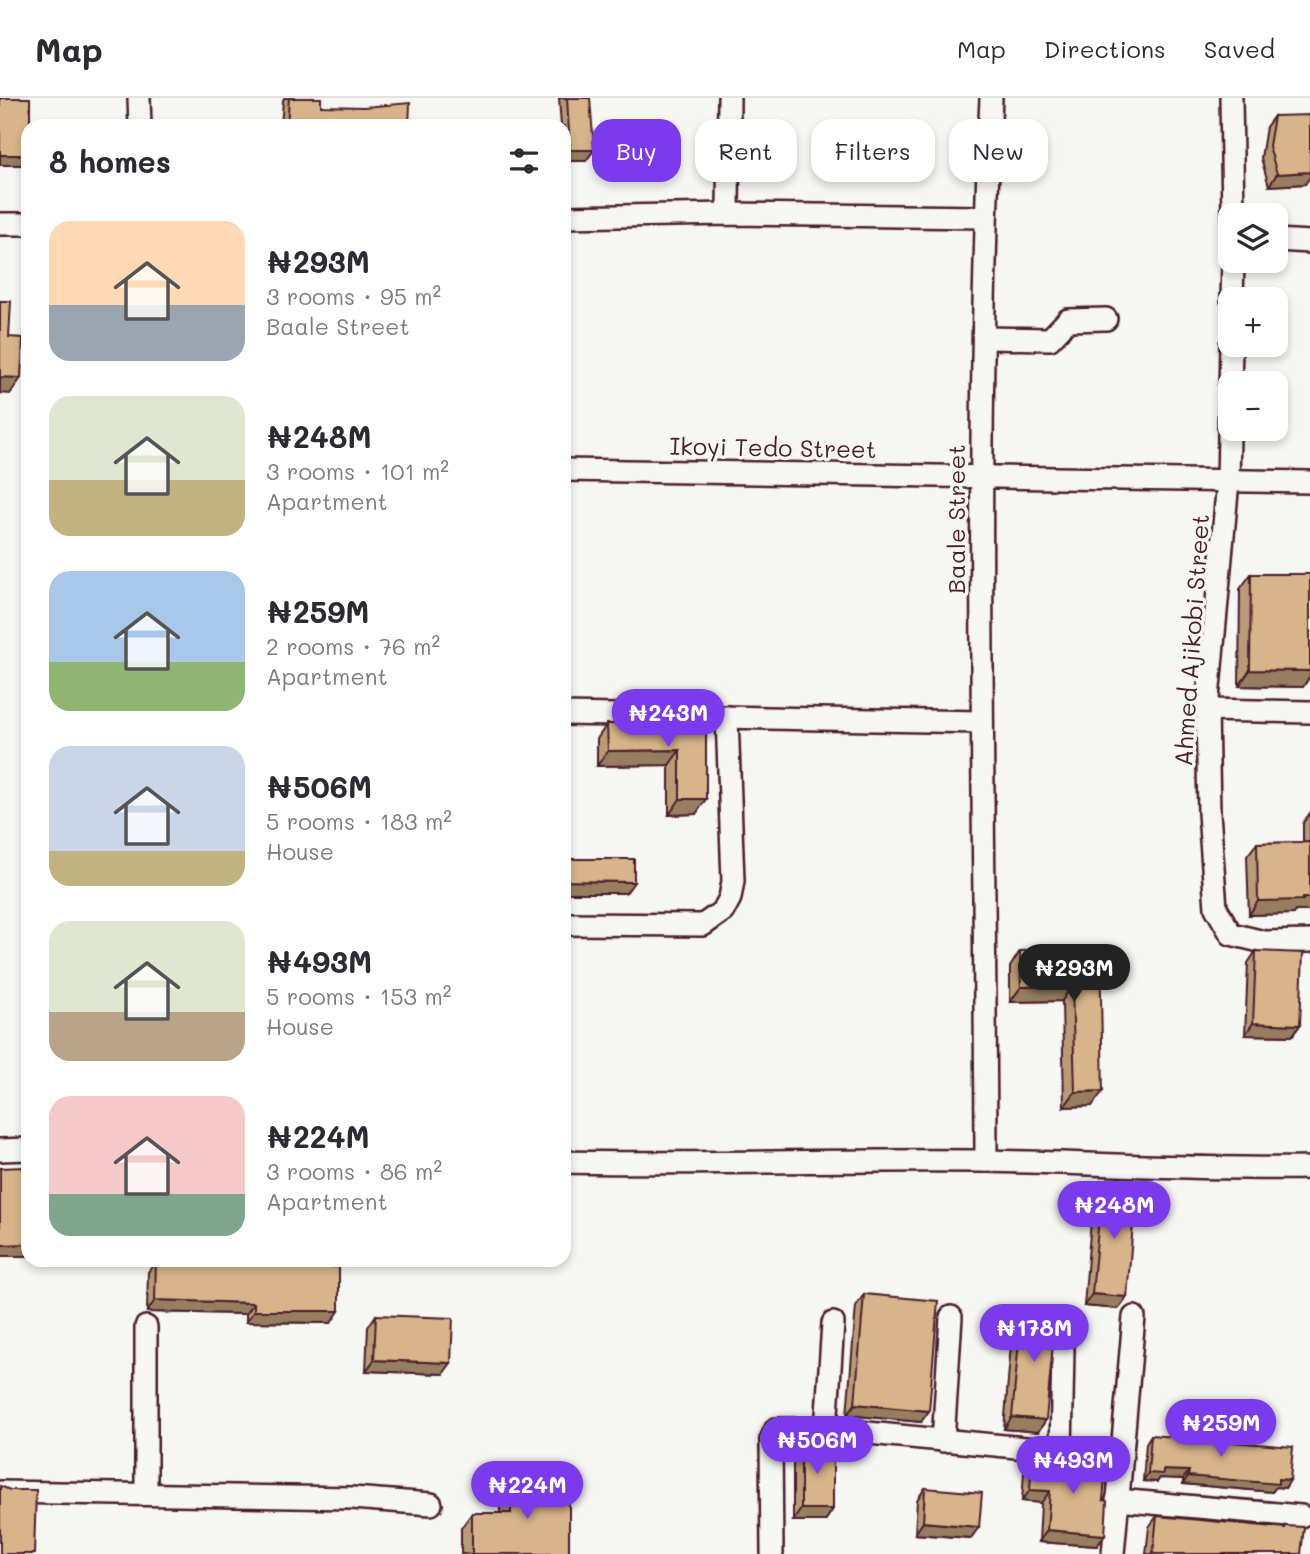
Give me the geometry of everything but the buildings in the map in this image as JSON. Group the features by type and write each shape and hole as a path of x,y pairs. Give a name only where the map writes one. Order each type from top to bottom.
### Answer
{"street":[{"path":"139,98 140,119"},
{"path":"728,214 729,98"},
{"name":"Baale Street","path":"986,1161 981,477 985,217 991,98"},
{"path":"1231,98 1233,203"},
{"path":"571,217 728,214 985,217"},
{"path":"0,224 21,224"},
{"path":"1288,241 1310,242"},
{"path":"984,338 1050,339 1061,325 1069,320 1106,319"},
{"name":"Ahmed Ajikobi Street","path":"1231,357 1228,481 1208,710 1209,813 1216,908 1231,934 1264,942 1310,942"},
{"name":"Ikoyi Tedo Street","path":"571,470 1310,482"},
{"path":"1208,710 1310,712"},
{"path":"571,713 981,722"},
{"path":"571,924 704,925 723,911 730,898 733,881 727,717"},
{"path":"0,1150 21,1149"},
{"path":"571,1162 679,1164 986,1161 1252,1169 1310,1168"},
{"path":"943,1441 951,1317"},
{"path":"1113,1554 1133,1317"},
{"path":"825,1429 833,1323"},
{"path":"146,1327 146,1494"},
{"path":"1061,1452 1063,1350"},
{"path":"772,1554 771,1440 776,1429 825,1429 1121,1457"},
{"path":"0,1492 352,1498 431,1504"},
{"path":"1117,1500 1301,1516"}]}
